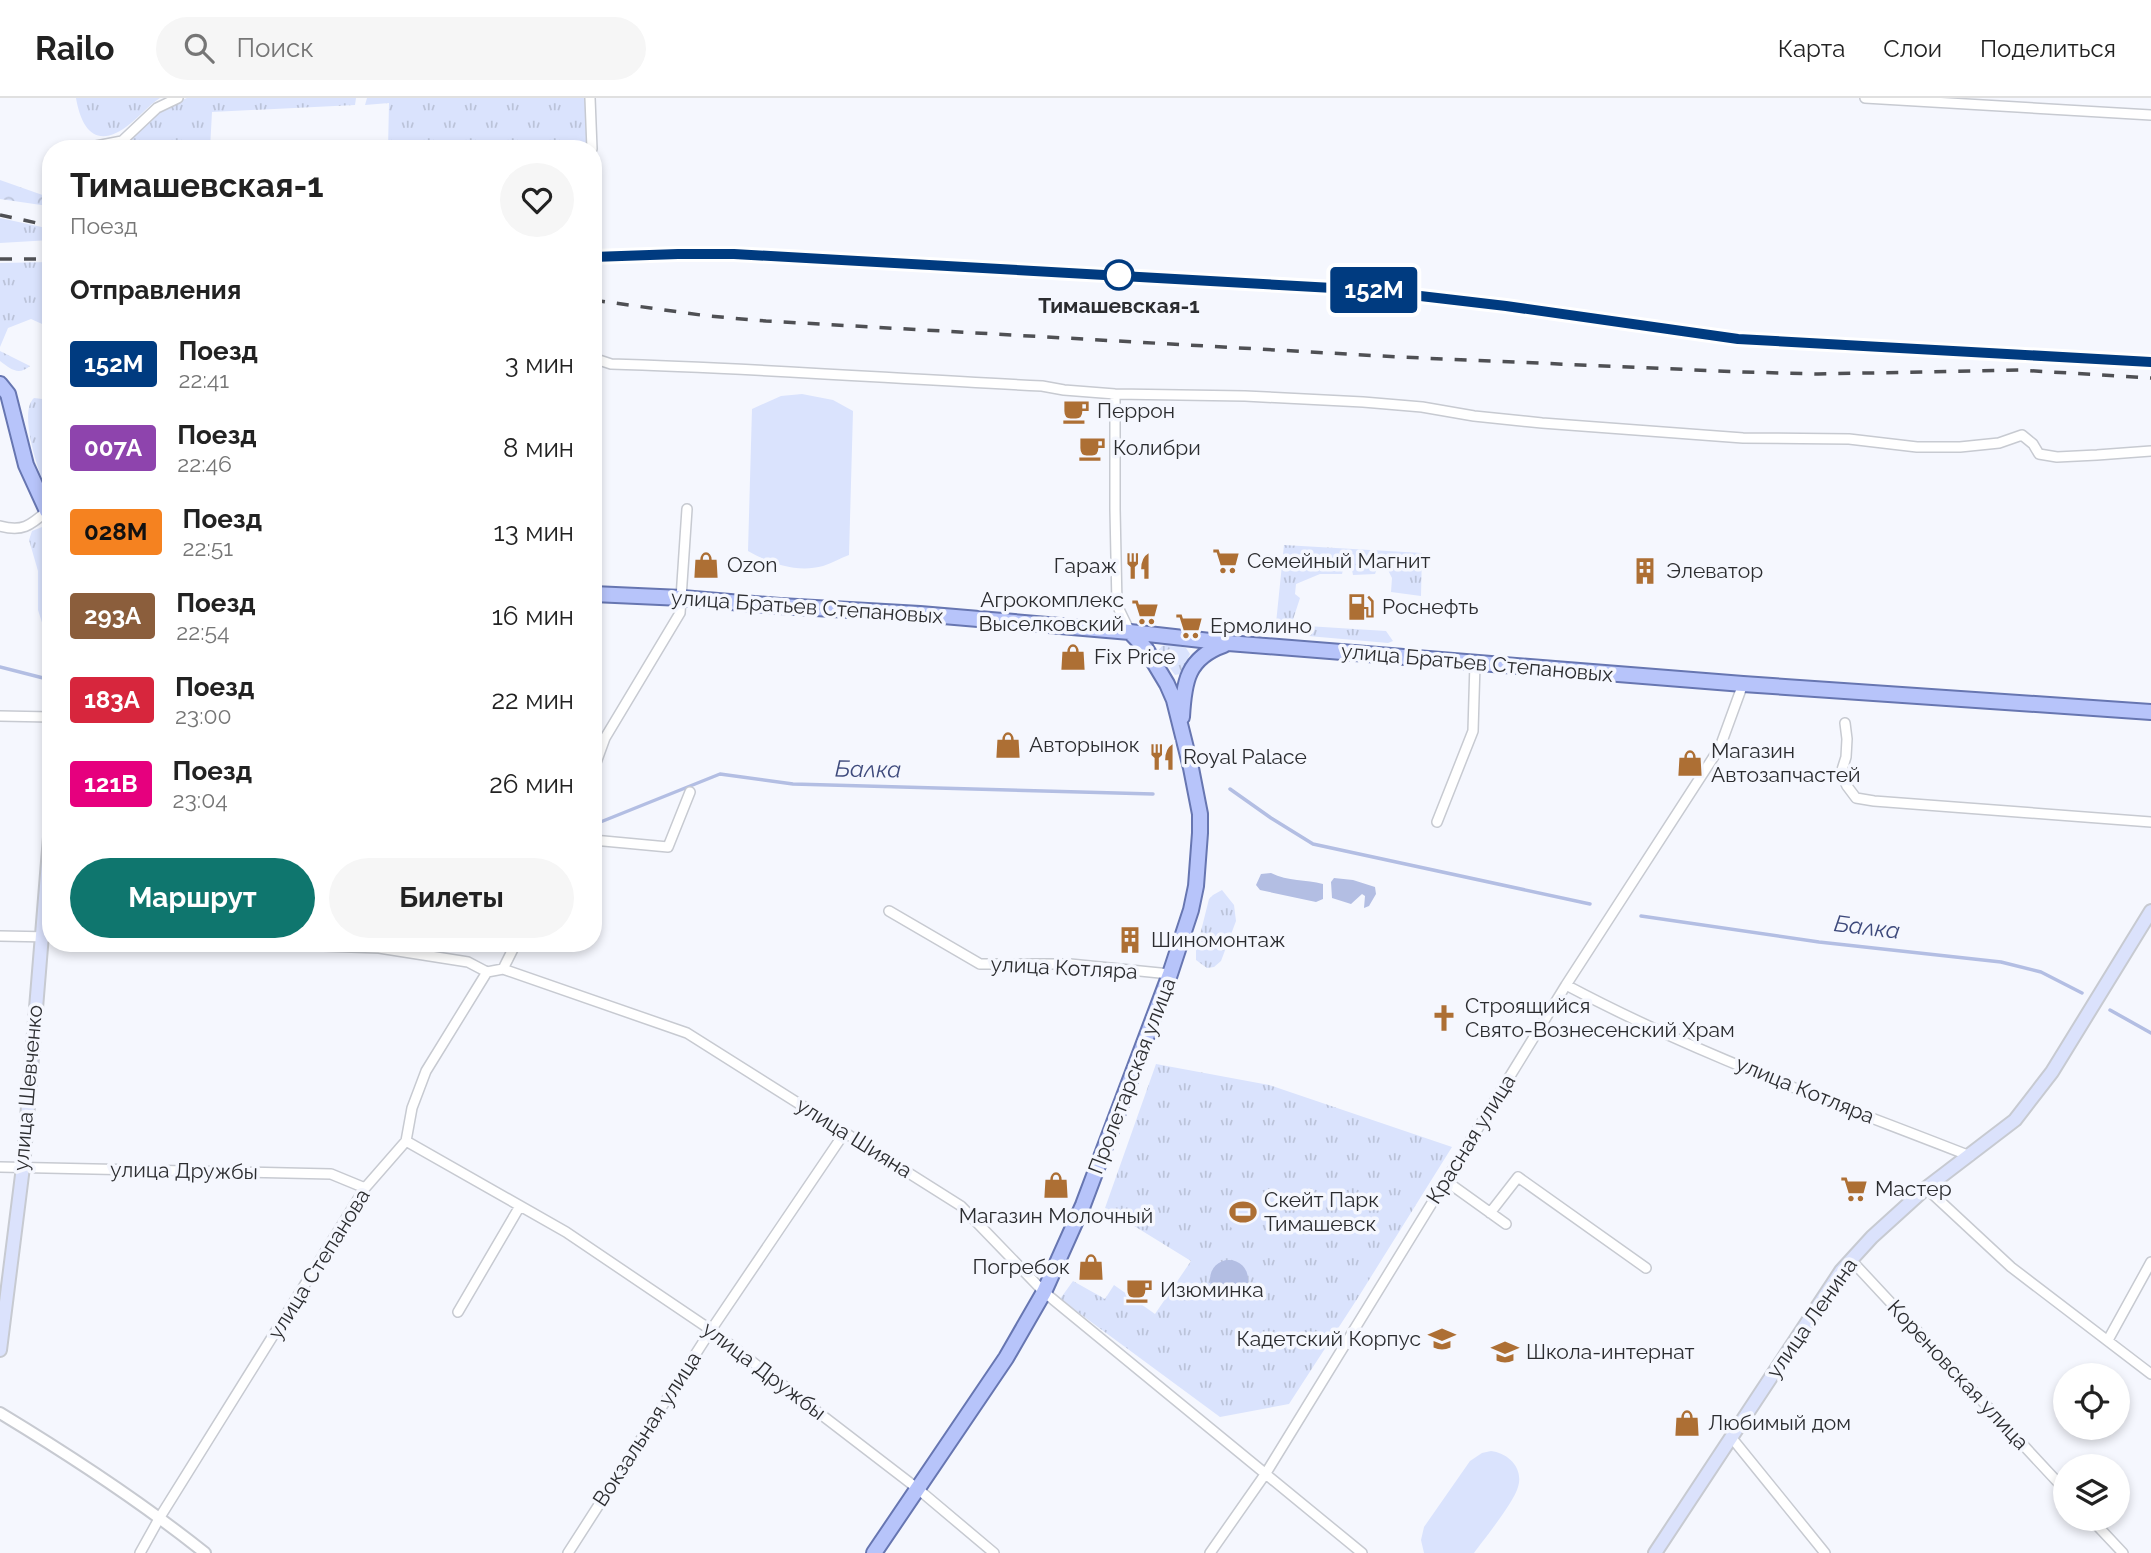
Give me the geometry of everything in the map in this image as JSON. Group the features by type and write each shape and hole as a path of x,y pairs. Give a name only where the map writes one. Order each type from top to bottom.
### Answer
{"main road":[{"path":"0,384 8,394 26,465 42,499"},
{"name":"улица Братьев Степановых","path":"602,594 919,614 1475,663 2151,712"},
{"name":"Пролетарская улица","path":"874,1553 1006,1358 1044,1292 1083,1205 1170,974 1191,910 1199,862 1200,814 1174,700 1155,662 1130,632"},
{"path":"1181,729 1184,689 1191,668 1209,650 1228,643"},
{"name":"улица Ленина","path":"1656,1553 1841,1271 1872,1237 1926,1188 2015,1120 2052,1072 2151,911"},
{"name":"улица Шевченко","path":"0,1350 23,1167 44,952"}],"street":[{"path":"123,140 157,108 178,98"},
{"path":"590,98 592,140"},
{"path":"1865,98 2151,115"},
{"path":"602,361 611,364 740,368 864,378 1042,386 1115,394 1363,401 1542,423 1743,438 1849,439 1917,447 1960,447 1999,443 2021,435 2033,444 2039,454 2057,457 2151,451"},
{"name":"Пролетарская улица","path":"1115,394 1117,605 1130,632"},
{"path":"602,746 680,613 687,509"},
{"path":"0,526 15,530 42,518"},
{"path":"1437,822 1473,731 1475,663"},
{"name":"Красная улица","path":"1210,1553 1266,1473 1566,985 1720,747 1743,684"},
{"path":"0,716 42,717"},
{"path":"1845,723 1846,757 1841,773 1856,798 2151,822"},
{"path":"602,841 668,847 690,792"},
{"name":"улица Котляра","path":"888,911 980,964 1070,964 1170,974"},
{"path":"0,936 42,937"},
{"path":"404,952 468,962 487,972 426,1071 412,1108 406,1141"},
{"path":"503,969 512,952"},
{"name":"улица Шияна","path":"487,972 503,969 687,1032 961,1206 1044,1292 1362,1553"},
{"name":"улица Котляра","path":"1566,985 1620,1014 1821,1098 1970,1156"},
{"name":"Вокзальная улица","path":"568,1553 711,1330 845,1132"},
{"name":"улица Дружбы","path":"406,1141 566,1232 711,1330 918,1489 994,1553"},
{"name":"улица Степанова","path":"140,1553 365,1188 406,1141"},
{"name":"улица Дружбы","path":"0,1167 331,1174 365,1188"},
{"path":"1490,1213 1518,1177 1646,1268"},
{"path":"1446,1181 1506,1224"},
{"path":"1926,1188 2011,1266 2151,1374"},
{"path":"457,1312 520,1206"},
{"name":"Кореновская улица","path":"1851,1260 2053,1477"},
{"path":"2108,1340 2151,1262"},
{"path":"0,1413 64,1452 160,1517 205,1553"},
{"path":"1731,1437 1825,1553"},
{"path":"2102,1531 2123,1553"}],"green space":[{"path":"76,98 160,98 120,131 101,136 88,128"},
{"path":"187,98 356,98 355,105 212,112 210,140 125,140 155,112"},
{"path":"367,98 587,98 588,140 388,140 389,103 365,105"},
{"path":"0,180 42,195 42,205 0,199"},
{"path":"0,218 42,227 42,241 0,243"},
{"path":"42,262 42,324 31,319 8,328 0,347 0,263"},
{"path":"0,351 30,366 22,371 11,369 0,361"},
{"path":"802,394 833,400 853,411 849,555 814,568 794,568 765,560 748,551 752,409 781,396"},
{"path":"34,398 42,399 42,478 29,432 29,406"},
{"path":"42,527 42,623 38,610 38,571 29,540 32,531"},
{"path":"1284,545 1422,553 1421,596 1391,592 1392,578 1386,566 1378,566 1375,574 1353,575 1350,560 1345,562 1342,574 1320,574 1296,584 1295,594 1300,598 1288,635 1275,633"},
{"path":"1307,626 1386,631 1393,641 1388,643 1304,636"},
{"path":"1170,644 1186,648 1190,654 1180,674 1175,675 1158,651 1162,646"},
{"path":"1222,890 1234,905 1236,921 1221,961 1214,967 1207,968 1196,960 1196,951 1209,899"},
{"path":"1156,1064 1269,1085 1452,1147 1289,1404 1220,1417 1060,1299 1073,1281 1105,1299 1114,1285 1155,1314 1191,1261 1105,1208"},
{"name":"Скейт Парк Тимашевск","path":"1244,1188 1253,1193 1248,1205 1251,1225 1239,1233 1229,1226 1236,1214 1235,1210"},
{"path":"1491,1451 1509,1458 1519,1474 1518,1487 1505,1511 1474,1553 1424,1553 1421,1540 1424,1527 1470,1461"}],"shaded area":[{"path":"1271,873 1284,878 1323,884 1323,899 1316,902 1260,890 1256,885 1261,874"},
{"path":"1334,878 1353,880 1375,887 1376,894 1369,906 1364,908 1365,896 1362,894 1351,904 1332,898 1331,882"},
{"path":"1229,1260 1243,1265 1248,1279 1243,1293 1229,1298 1215,1293 1210,1279 1215,1265"}],"waterway":[{"name":"Балка","path":"0,667 42,678"},
{"name":"Балка","path":"602,821 720,774 793,784 1153,794"},
{"name":"Балка","path":"1230,789 1313,844 1590,904"},
{"name":"Балка","path":"1641,916 1819,942 2001,962 2041,972 2082,993"},
{"name":"Балка","path":"2110,1010 2151,1033"}],"railway":[{"path":"0,215 42,224"},
{"path":"602,257 735,254 1390,291 1738,339 2151,363"},
{"path":"0,259 42,259"},
{"path":"602,301 766,321 1399,357 1743,372 1818,374 2019,370 2151,378"}],"train":[{"name":"152М","path":"602,257 734,254 1390,291 1738,339 2151,362"}],"place":[{"name":"Тимашевская-1","path":"1119,275"},
{"name":"Перрон","path":"1076,411"},
{"name":"Колибри","path":"1092,448"},
{"name":"Семейный Магнит","path":"1226,561"},
{"name":"Ozon","path":"706,565"},
{"name":"Гараж","path":"1138,566"},
{"name":"Элеватор","path":"1645,571"},
{"name":"Роснефть","path":"1361,607"},
{"name":"Агрокомплекс Выселковский","path":"1145,612"},
{"name":"Ермолино","path":"1189,626"},
{"name":"Fix Price","path":"1073,657"},
{"name":"Авторынок","path":"1008,745"},
{"name":"Royal Palace","path":"1162,757"},
{"name":"Магазин Автозапчастей","path":"1690,763"},
{"name":"Шиномонтаж","path":"1130,940"},
{"name":"Строящийся Свято-Вознесенский Храм","path":"1444,1018"},
{"name":"Магазин Молочный","path":"1056,1185"},
{"name":"Мастер","path":"1854,1189"},
{"name":"Скейт Парк Тимашевск","path":"1243,1212"},
{"name":"Погребок","path":"1091,1267"},
{"name":"Изюминка","path":"1139,1290"},
{"name":"Кадетский Корпус","path":"1442,1339"},
{"name":"Школа-интернат","path":"1505,1352"},
{"name":"Любимый дом","path":"1687,1423"}]}
